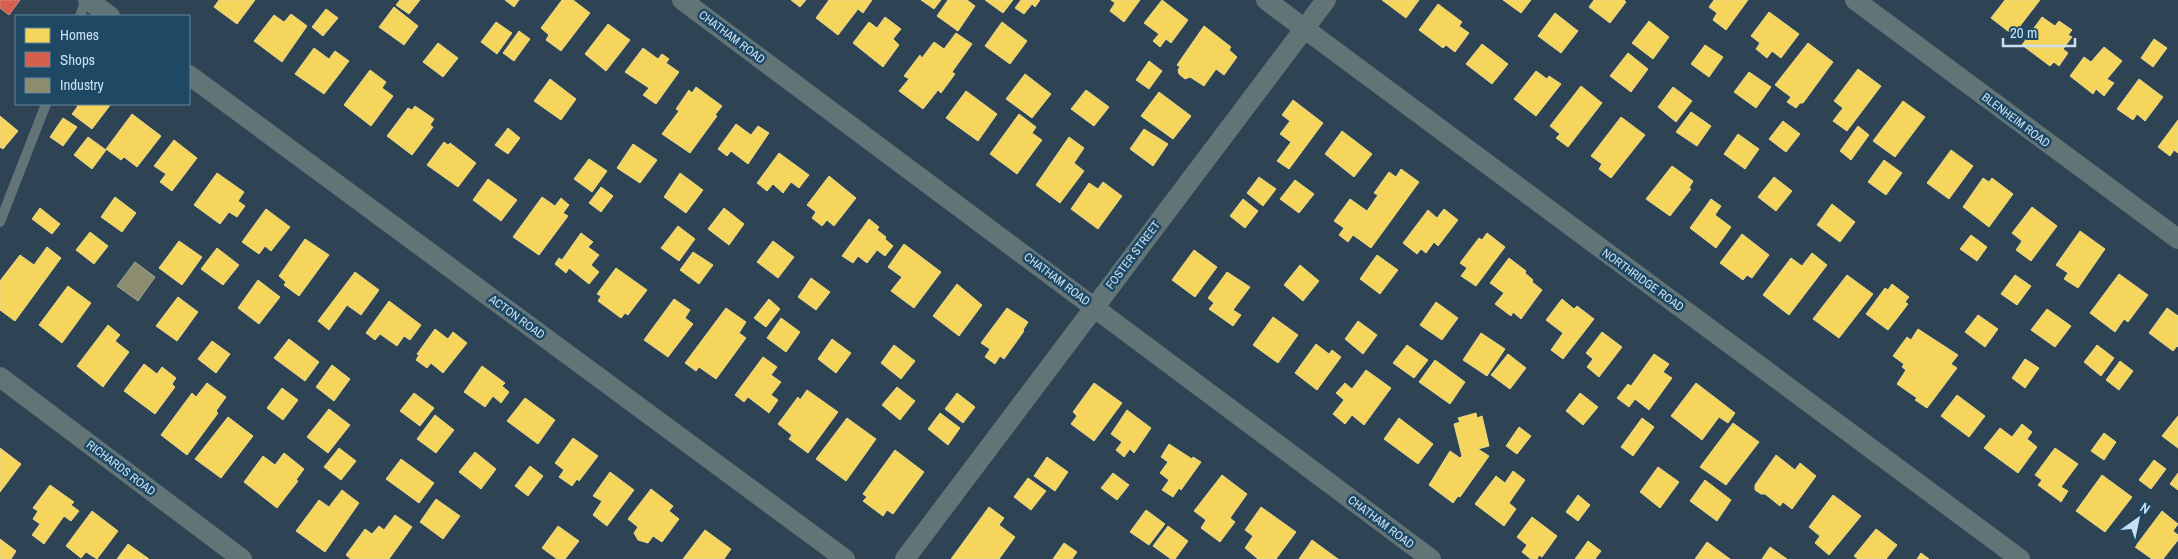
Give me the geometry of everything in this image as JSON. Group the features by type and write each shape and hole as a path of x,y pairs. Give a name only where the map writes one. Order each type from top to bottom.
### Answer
{"street":[{"path":"87,0 109,15"},
{"name":"CHATHAM ROAD","path":"682,0 1431,559"},
{"name":"NORTHRIDGE ROAD","path":"1266,0 2020,559"},
{"name":"FOSTER STREET","path":"904,559 1326,0"},
{"name":"BLENHEIM ROAD","path":"1855,0 2178,239"},
{"name":"ACTON ROAD","path":"190,76 845,559"},
{"name":"RICHARDS ROAD","path":"0,377 242,559"}],"lane":[{"path":"80,15 87,0"},
{"path":"0,222 46,105"}],"building: Homes":[{"path":"219,0 255,0 237,24 214,7"},
{"path":"400,0 420,0 409,14 396,5"},
{"path":"505,0 519,0 514,7"},
{"path":"562,0 573,0 590,13 561,51 546,40 549,35 541,28"},
{"path":"791,0 806,0 800,7"},
{"path":"829,0 872,0 863,13 858,9 838,35 816,18"},
{"path":"921,0 941,0 934,9"},
{"path":"948,0 967,0 975,6 958,31 937,16"},
{"path":"985,0 1013,0 1003,13"},
{"path":"1021,0 1040,0 1035,7 1032,4 1024,14 1015,8"},
{"path":"1111,0 1140,0 1124,22 1110,11 1115,3"},
{"path":"1162,0 1188,20 1171,43 1166,39 1160,47 1153,41 1159,34 1144,23"},
{"path":"1382,0 1419,0 1406,18"},
{"path":"1503,0 1531,0 1521,13"},
{"path":"1594,0 1624,0 1626,2 1610,23 1589,7"},
{"path":"1714,0 1748,0 1726,30 1713,20 1717,13 1709,7"},
{"path":"2005,0 2040,0 2013,35 1991,18"},
{"path":"1438,4 1462,22 1459,26 1469,33 1455,52 1446,45 1443,48 1419,30"},
{"path":"394,7 418,26 404,45 379,27"},
{"path":"326,9 338,18 323,36 312,27"},
{"path":"1769,12 1799,34 1781,58 1772,51 1767,58 1756,49 1760,43 1751,36"},
{"path":"1555,13 1578,31 1561,53 1538,36"},
{"path":"291,14 307,26 282,62 254,41 274,15 284,22"},
{"path":"885,17 901,29 893,39 899,45 883,67 853,43 869,22 877,28"},
{"path":"2042,17 2055,26 2059,21 2072,30 2068,35 2072,37 2063,49 2068,53 2059,66 2054,62 2050,66 2022,45"},
{"path":"1649,21 1669,37 1653,59 1632,43"},
{"path":"496,22 512,33 497,54 481,42"},
{"path":"1002,22 1027,41 1010,64 985,46"},
{"path":"608,24 630,40 606,71 585,54"},
{"path":"1204,26 1231,47 1229,50 1237,57 1224,75 1216,69 1204,86 1190,77 1185,79 1179,74 1178,70 1180,67 1177,65"},
{"path":"519,31 530,39 514,61 503,53"},
{"path":"956,33 972,44 952,72 955,74 941,93 938,90 923,109 899,91 909,79 904,76 920,55 922,58 934,42 944,49"},
{"path":"2154,39 2167,48 2153,67 2141,58"},
{"path":"438,43 458,58 443,77 423,62"},
{"path":"1808,43 1833,62 1803,103 1800,103 1796,108 1787,102 1791,97 1775,85"},
{"path":"1482,44 1508,64 1492,84 1466,64"},
{"path":"1705,45 1723,57 1709,77 1691,64"},
{"path":"2104,47 2122,61 2107,79 2114,83 2104,96 2096,89 2093,94 2070,76 2084,57 2091,62"},
{"path":"314,48 329,59 335,51 349,61 324,94 295,74"},
{"path":"643,48 658,59 662,54 669,59 666,63 679,72 656,104 643,95 649,88 625,72"},
{"path":"1628,53 1648,69 1631,92 1610,76"},
{"path":"1149,61 1162,71 1149,89 1136,80"},
{"path":"1858,69 1881,86 1847,131 1833,121 1843,108 1834,101"},
{"path":"370,70 386,82 382,88 393,96 371,126 344,105"},
{"path":"1536,71 1547,79 1549,76 1561,84 1536,116 1514,99"},
{"path":"1749,72 1771,87 1756,108 1734,92"},
{"path":"1025,74 1051,94 1032,118 1006,99"},
{"path":"550,79 576,99 561,120 534,101"},
{"path":"2139,79 2163,97 2145,121 2137,114 2133,120 2117,109"},
{"path":"1581,86 1602,103 1568,147 1556,138 1560,134 1550,126"},
{"path":"696,87 722,106 690,153 662,134 679,111 676,109 689,90 692,93"},
{"path":"1673,87 1692,101 1676,122 1658,107"},
{"path":"1086,90 1109,107 1094,126 1071,109"},
{"path":"966,91 997,114 978,141 946,118"},
{"path":"1159,92 1191,116 1173,139 1141,116"},
{"path":"1293,100 1323,123 1289,169 1277,161 1291,142 1280,134 1290,121 1282,115"},
{"path":"1903,101 1925,117 1895,157 1873,141"},
{"path":"76,105 110,105 92,129 72,114 78,106"},
{"path":"415,106 434,119 430,125 433,127 412,155 387,136 408,108 412,110"},
{"path":"1691,112 1711,126 1697,146 1676,132"},
{"path":"132,114 161,136 137,167 124,157 121,160 106,149"},
{"path":"1019,114 1036,127 1032,133 1042,140 1017,174 990,154"},
{"path":"0,116 18,131 3,149 0,147"},
{"path":"1621,117 1645,135 1611,178 1599,169 1602,164 1591,156"},
{"path":"63,118 77,127 63,146 50,137"},
{"path":"2178,120 2178,153 2174,150 2170,156 2158,147"},
{"path":"1783,121 1800,134 1786,152 1769,139"},
{"path":"736,124 751,135 758,126 769,133 748,164 731,151 727,156 718,149"},
{"path":"1858,126 1869,135 1851,160 1840,151"},
{"path":"508,128 520,138 508,154 495,145"},
{"path":"1144,129 1168,144 1153,166 1130,149"},
{"path":"1342,131 1372,154 1354,177 1325,154"},
{"path":"1738,134 1759,149 1745,169 1724,154"},
{"path":"88,137 106,150 92,169 74,155"},
{"path":"1069,137 1084,148 1074,163 1084,171 1060,203 1036,185"},
{"path":"174,140 197,158 172,191 160,182 166,174 154,166"},
{"path":"444,142 448,145 450,143 476,163 458,187 427,165"},
{"path":"633,144 657,160 640,183 617,168"},
{"path":"1951,150 1973,166 1949,199 1927,183"},
{"path":"779,153 809,175 799,188 791,182 783,193 773,184 767,191 757,183"},
{"path":"589,159 607,171 592,192 574,179"},
{"path":"1884,160 1902,173 1886,195 1868,182"},
{"path":"1672,166 1693,181 1689,188 1691,189 1670,216 1646,199"},
{"path":"1401,169 1419,182 1371,248 1353,235 1348,242 1339,235 1344,228 1334,221 1350,199 1367,211 1378,195 1374,193 1389,172 1396,177"},
{"path":"217,173 244,192 238,201 245,206 237,217 229,212 220,224 194,205"},
{"path":"680,173 703,190 686,213 664,197"},
{"path":"829,176 856,198 834,226 827,220 822,226 812,218 816,212 807,205"},
{"path":"1259,177 1276,189 1263,206 1247,193"},
{"path":"1774,177 1792,191 1776,211 1758,197"},
{"path":"1983,178 1989,182 1992,178 2013,194 1989,227 1963,207"},
{"path":"488,179 517,200 501,221 473,200"},
{"path":"1295,180 1314,194 1299,213 1280,199"},
{"path":"1103,182 1122,196 1098,229 1071,209 1089,183 1098,189"},
{"path":"601,187 613,196 601,212 589,203"},
{"path":"115,197 136,213 122,232 101,217"},
{"path":"542,197 555,206 561,198 569,205 563,213 568,216 539,255 513,237"},
{"path":"1243,199 1258,211 1245,228 1230,216"},
{"path":"1711,199 1721,206 1715,215 1731,227 1716,248 1690,228"},
{"path":"1832,204 1855,222 1840,242 1817,225"},
{"path":"2032,207 2057,226 2031,261 2016,250 2022,241 2012,233"},
{"path":"40,208 60,224 52,234 32,219"},
{"path":"724,208 744,224 729,245 708,229"},
{"path":"266,209 290,227 271,251 265,246 259,254 242,242"},
{"path":"1444,209 1458,220 1438,246 1434,242 1426,253 1421,249 1417,254 1403,243 1428,210 1437,218"},
{"path":"869,219 879,227 877,230 893,246 885,256 877,250 867,263 858,256 853,263 842,256"},
{"path":"678,226 695,239 679,261 661,248"},
{"path":"2080,231 2105,249 2078,288 2064,279 2068,273 2056,265"},
{"path":"90,232 108,246 94,264 76,250"},
{"path":"581,233 593,242 588,247 599,255 591,265 599,272 589,284 569,268 566,273 555,264 559,258 562,260"},
{"path":"1487,233 1505,247 1476,286 1461,276 1467,268 1460,263 1479,238 1482,240"},
{"path":"1742,234 1769,255 1752,278 1747,275 1743,280 1720,263"},
{"path":"1971,235 1987,247 1977,261 1960,249"},
{"path":"305,239 329,255 299,296 284,285 286,282 279,276"},
{"path":"179,241 202,257 182,285 159,268"},
{"path":"773,241 794,257 778,278 757,262"},
{"path":"904,244 941,272 914,308 891,291 902,277 888,267"},
{"path":"47,247 61,258 15,321 0,310 0,281 20,255 34,265"},
{"path":"217,248 239,265 223,285 201,269"},
{"path":"1194,250 1217,267 1195,297 1172,280"},
{"path":"693,252 713,265 699,284 680,270"},
{"path":"1812,253 1827,265 1789,315 1763,295 1791,258 1802,266"},
{"path":"1377,255 1398,270 1380,294 1360,279"},
{"path":"1509,258 1526,271 1525,273 1533,280 1532,282 1542,290 1521,319 1513,312 1511,316 1495,304 1504,293 1490,283"},
{"path":"1300,265 1319,281 1303,301 1284,285"},
{"path":"616,268 647,290 628,315 625,313 621,318 598,301 601,296 597,294"},
{"path":"355,272 379,290 361,315 347,305 329,330 318,321"},
{"path":"1227,272 1250,287 1233,310 1241,315 1233,326 1209,309 1214,303 1208,298"},
{"path":"2119,274 2148,295 2128,322 2124,319 2115,332 2090,313"},
{"path":"1847,275 1873,294 1839,338 1813,319"},
{"path":"2015,275 2031,286 2017,305 2001,294"},
{"path":"811,278 830,292 816,310 798,297"},
{"path":"258,280 280,297 259,324 238,308"},
{"path":"957,284 982,305 959,336 933,316"},
{"path":"1892,284 1909,297 1905,302 1908,304 1888,330 1866,314 1885,288 1888,290"},
{"path":"68,286 91,303 62,343 39,325"},
{"path":"178,297 198,312 177,341 156,326"},
{"path":"674,299 690,310 685,318 693,324 668,357 644,340"},
{"path":"769,299 780,309 766,327 754,318"},
{"path":"1562,299 1574,309 1577,306 1594,319 1563,359 1551,350 1563,333 1546,320"},
{"path":"389,301 421,325 410,340 404,336 397,346 380,334 375,340 366,333"},
{"path":"1436,302 1458,318 1442,340 1420,325"},
{"path":"726,308 746,322 739,333 746,338 716,379 699,367 696,371 685,363"},
{"path":"1007,308 1028,322 1024,331 1004,359 1000,356 995,364 985,357 990,349 981,343"},
{"path":"2167,308 2178,316 2178,347 2173,351 2149,333"},
{"path":"2047,309 2071,326 2055,347 2031,330"},
{"path":"1978,315 1998,329 1985,347 1965,332"},
{"path":"1273,317 1298,335 1278,363 1253,345"},
{"path":"781,318 800,332 786,352 767,338"},
{"path":"1358,321 1377,335 1363,354 1345,339"},
{"path":"108,325 120,335 115,341 129,352 103,387 77,366"},
{"path":"435,329 448,339 453,332 467,343 443,373 431,363 427,368 416,360 419,355 417,354"},
{"path":"1918,329 1958,355 1951,364 1957,368 1927,408 1915,400 1917,398 1897,384 1906,370 1902,367 1904,364 1893,356 1907,337 1911,340"},
{"path":"1602,332 1622,347 1599,377 1587,367 1593,359 1586,353"},
{"path":"1481,333 1505,349 1487,376 1463,360"},
{"path":"289,339 319,362 305,381 274,358"},
{"path":"832,339 851,353 836,373 818,359"},
{"path":"212,341 230,354 216,373 198,359"},
{"path":"1316,344 1329,354 1332,350 1341,357 1317,390 1295,373"},
{"path":"894,345 915,361 901,379 881,363"},
{"path":"1407,345 1428,360 1414,378 1393,363"},
{"path":"2097,345 2114,358 2101,376 2084,362"},
{"path":"1508,354 1526,368 1510,389 1491,375"},
{"path":"1654,354 1669,364 1663,372 1672,378 1649,410 1635,399 1629,407 1617,398 1628,384 1631,386"},
{"path":"763,357 777,367 771,375 781,382 771,395 778,400 769,413 748,397 744,402 735,395"},
{"path":"2025,359 2039,368 2025,388 2012,378"},
{"path":"1435,360 1465,382 1450,404 1419,382"},
{"path":"2120,361 2133,371 2119,390 2106,380"},
{"path":"144,364 157,374 162,367 176,378 172,384 175,387 155,414 124,391"},
{"path":"332,365 350,379 334,401 316,387"},
{"path":"482,366 505,383 502,386 509,392 501,403 493,396 485,407 464,392"},
{"path":"1366,370 1391,388 1364,425 1352,415 1345,424 1333,414 1344,400 1336,393 1345,383 1352,389"},
{"path":"207,383 226,397 216,411 218,413 187,455 161,435 192,393 196,397"},
{"path":"1094,383 1122,403 1094,441 1071,424 1077,416 1073,412"},
{"path":"1696,383 1735,413 1728,423 1719,417 1702,440 1671,416"},
{"path":"897,387 915,401 900,420 882,405"},
{"path":"282,388 298,400 283,420 267,408"},
{"path":"807,390 838,412 808,453 789,439 792,435 778,424 798,397 800,400"},
{"path":"414,393 434,408 420,426 400,411"},
{"path":"957,393 975,407 963,423 945,409"},
{"path":"1580,393 1598,407 1583,425 1566,411"},
{"path":"1957,395 1985,416 1969,437 1941,416"},
{"path":"525,398 555,420 538,444 507,421"},
{"path":"329,409 350,425 328,453 307,437"},
{"path":"1127,410 1151,428 1134,453 1130,449 1124,457 1116,450 1122,442 1111,434"},
{"path":"940,413 960,428 948,445 928,429"},
{"path":"1476,413 1477,418 1482,416 1489,446 1478,449 1489,456 1460,497 1458,496 1453,503 1429,485 1450,451 1460,458 1462,456 1454,424 1460,422 1458,418"},
{"path":"435,415 454,430 436,453 417,439"},
{"path":"2178,416 2178,448 2162,436"},
{"path":"228,417 253,436 221,478 195,459"},
{"path":"847,418 876,439 846,481 816,459"},
{"path":"1399,418 1433,444 1418,464 1384,439"},
{"path":"1642,418 1654,427 1633,456 1621,447"},
{"path":"1733,423 1759,442 1726,485 1700,467"},
{"path":"2022,424 2032,432 2027,439 2037,447 2018,473 1984,448 2000,428 2012,437"},
{"path":"1519,427 1531,436 1517,454 1506,446"},
{"path":"2104,433 2116,442 2104,460 2091,451"},
{"path":"573,438 598,456 579,481 577,479 572,486 559,477 564,470 555,463"},
{"path":"1169,444 1192,459 1193,457 1201,462 1181,490 1179,488 1173,497 1162,490 1169,480 1160,473 1168,462 1161,457"},
{"path":"0,448 21,464 0,492"},
{"path":"339,448 356,461 341,480 324,467"},
{"path":"2055,448 2078,464 2061,487 2068,491 2061,502 2038,485 2042,480 2035,475"},
{"path":"895,450 924,472 893,514 887,510 883,516 863,501 867,497 863,494"},
{"path":"475,452 496,469 481,489 459,472"},
{"path":"284,453 304,469 296,480 298,481 277,508 244,482 263,456 275,465"},
{"path":"1776,455 1795,470 1800,463 1816,476 1792,509 1783,502 1780,506 1765,494 1755,490 1755,485"},
{"path":"1047,457 1068,472 1055,491 1034,476"},
{"path":"401,459 434,483 419,503 386,479"},
{"path":"2154,460 2166,469 2151,489 2139,480"},
{"path":"530,466 543,476 528,496 515,486"},
{"path":"1658,467 1679,482 1660,508 1640,492"},
{"path":"1513,471 1525,480 1509,503 1516,509 1504,526 1475,504 1496,476 1505,483"},
{"path":"610,472 634,490 607,526 593,515 602,501 593,496"},
{"path":"1113,473 1129,485 1117,500 1101,488"},
{"path":"2178,473 2178,490 2170,484"},
{"path":"1222,475 1247,494 1230,518 1235,522 1220,542 1201,528 1206,520 1194,511"},
{"path":"2102,475 2132,497 2105,532 2076,511"},
{"path":"1028,478 1046,491 1031,510 1014,497"},
{"path":"1705,480 1731,500 1717,521 1690,501"},
{"path":"50,485 74,502 71,505 79,511 71,521 64,516 44,544 32,535 40,524 33,519 38,511 33,508"},
{"path":"651,489 673,506 669,511 679,519 662,542 653,536 648,543 638,540 634,533 638,527 628,519"},
{"path":"342,490 359,503 325,552 296,531 319,500 329,507"},
{"path":"1578,495 1590,505 1578,521 1566,512"},
{"path":"1833,495 1861,516 1829,555 1815,543 1820,536 1809,527"},
{"path":"436,499 460,516 443,539 420,522"},
{"path":"989,507 1004,518 999,525 1015,537 999,559 951,559"},
{"path":"1261,507 1296,532 1276,559 1258,559 1245,548 1253,536 1245,530"},
{"path":"1146,510 1165,524 1149,545 1130,532"},
{"path":"92,511 118,531 97,559 86,552 81,558 66,546"},
{"path":"2162,511 2178,524 2173,531 2178,535 2178,540 2163,559 2152,559 2135,547"},
{"path":"395,515 412,527 389,559 351,559 346,555 365,529 372,534 379,526 384,530"},
{"path":"1532,517 1557,536 1542,557 1539,555 1537,559 1531,559 1522,552 1527,545 1517,537"},
{"path":"558,526 579,541 565,559 557,559 542,548"},
{"path":"1168,526 1188,541 1175,559 1171,559 1153,546"},
{"path":"1876,529 1897,545 1886,559 1858,559 1854,556"},
{"path":"705,530 731,549 724,559 683,559"},
{"path":"0,539 16,551 11,559 0,559"},
{"path":"1312,540 1338,559 1299,559"},
{"path":"1588,541 1601,551 1595,559 1575,559"},
{"path":"1707,542 1730,559 1695,559"},
{"path":"1064,543 1077,552 1072,559 1053,559"},
{"path":"128,544 149,559 117,559"},
{"path":"1770,547 1787,559 1762,559"},
{"path":"1921,553 1929,559 1917,559"}],"building: Shops":[{"path":"0,0 20,0 9,15 0,8"}],"building: Industry":[{"path":"135,262 155,277 138,301 117,286"}]}
